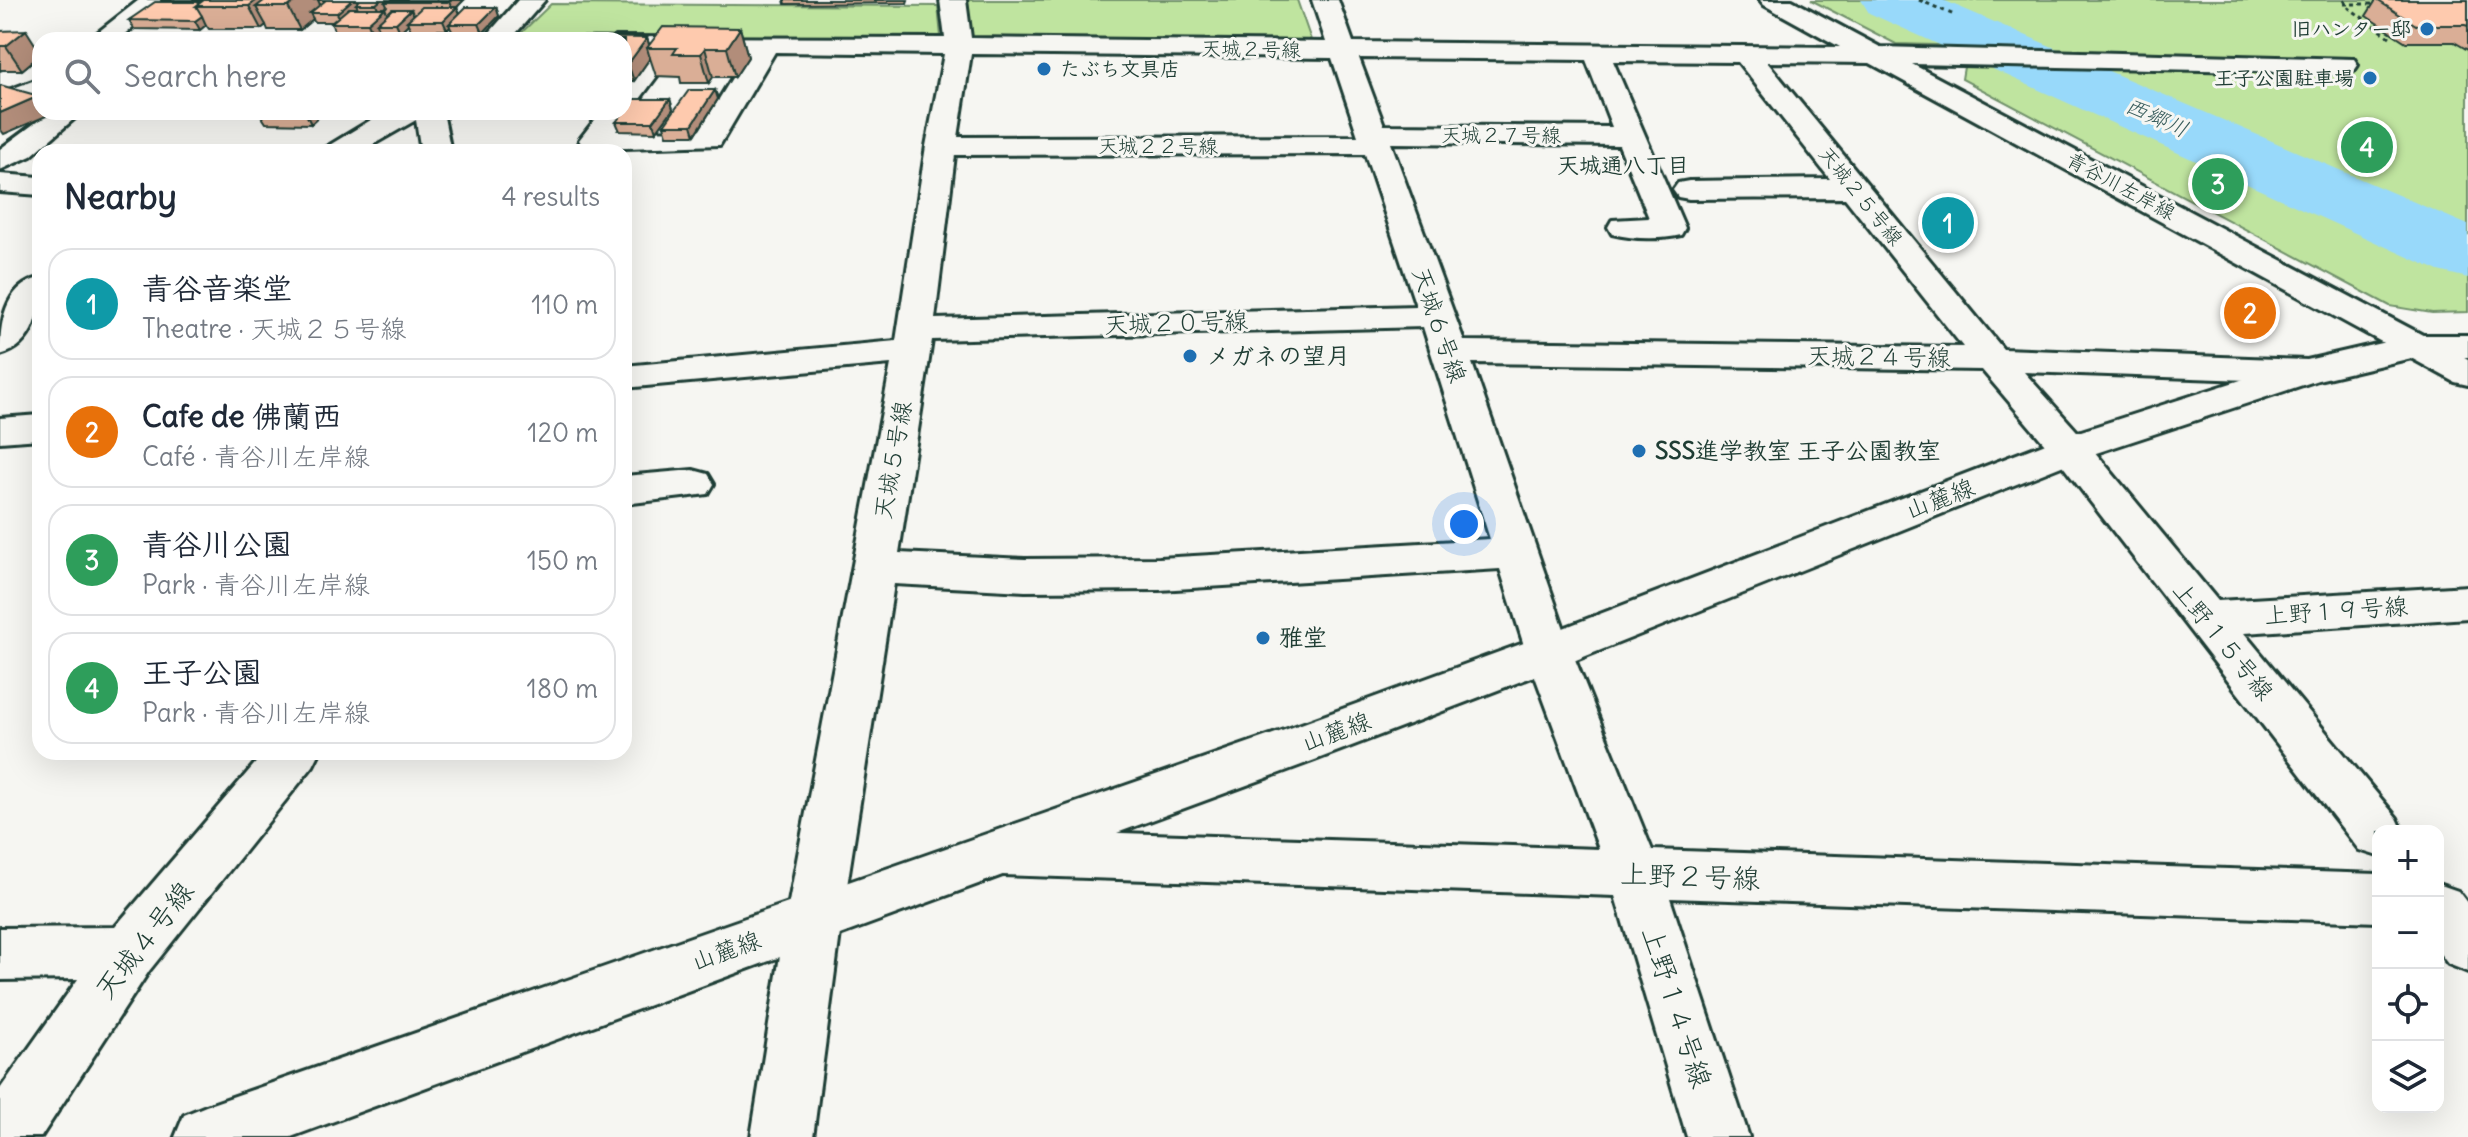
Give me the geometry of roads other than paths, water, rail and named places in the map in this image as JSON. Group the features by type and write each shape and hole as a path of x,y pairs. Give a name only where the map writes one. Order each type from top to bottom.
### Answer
{"street":[{"path":"112,32 155,0"},
{"path":"503,32 532,0"},
{"name":"天城５号線","path":"782,1137 814,918 914,341 941,146 959,46 953,0"},
{"name":"天城６号線","path":"1325,0 1450,352 1549,652"},
{"name":"青谷川左岸線","path":"1773,0 2468,374"},
{"name":"天城２号線","path":"632,43 1878,55 2344,65"},
{"path":"632,90 667,44"},
{"path":"610,120 594,140 709,139 767,44"},
{"path":"1596,52 1669,228 1624,227"},
{"path":"0,82 32,53"},
{"name":"天城２５号線","path":"1746,54 1992,359 2070,448"},
{"path":"0,161 20,150 58,120"},
{"path":"353,144 396,120"},
{"path":"430,120 435,144"},
{"name":"天城２７号線","path":"1374,140 1630,136"},
{"name":"天城２２号線","path":"941,146 1374,140"},
{"path":"0,183 32,185"},
{"path":"1689,190 1854,188"},
{"path":"0,344 13,333 28,293"},
{"name":"天城２０号線","path":"632,376 914,341 1436,316"},
{"name":"山麓線","path":"206,1137 1549,652 2070,448 2307,371 2416,346 2468,346"},
{"name":"天城２４号線","path":"1450,352 1992,359 2307,371"},
{"path":"0,430 32,428"},
{"name":"上野１５号線","path":"2070,448 2372,827"},
{"path":"632,489 693,484"},
{"path":"874,567 1025,575 1159,574 1517,553"},
{"name":"上野１９号線","path":"2205,619 2468,602"},
{"name":"上野１４号線","path":"1549,652 1635,874 1718,1137"},
{"name":"天城４号線","path":"4,1137 129,953 288,760"},
{"name":"上野２号線","path":"1002,852 2372,898"},
{"path":"2444,899 2468,899"},
{"path":"2444,916 2468,946"},
{"path":"0,954 129,953"}],"waterway":[{"name":"西郷川","path":"1891,0 2468,254"}],"place":[{"name":"旧ハンター邸","path":"2427,29"},
{"name":"たぶち文具店","path":"1044,69"},
{"name":"王子公園駐車場","path":"2370,78"},
{"name":"王子公園","path":"2367,147"},
{"name":"青谷川公園","path":"2218,184"},
{"name":"青谷音楽堂","path":"1948,223"},
{"name":"Cafe de 佛蘭西","path":"2250,313"},
{"name":"メガネの望月","path":"1190,356"},
{"name":"SSS進学教室 王子公園教室","path":"1639,451"},
{"name":"雅堂","path":"1263,638"}],"district":[{"name":"天城通八丁目","path":"1623,165"}]}
